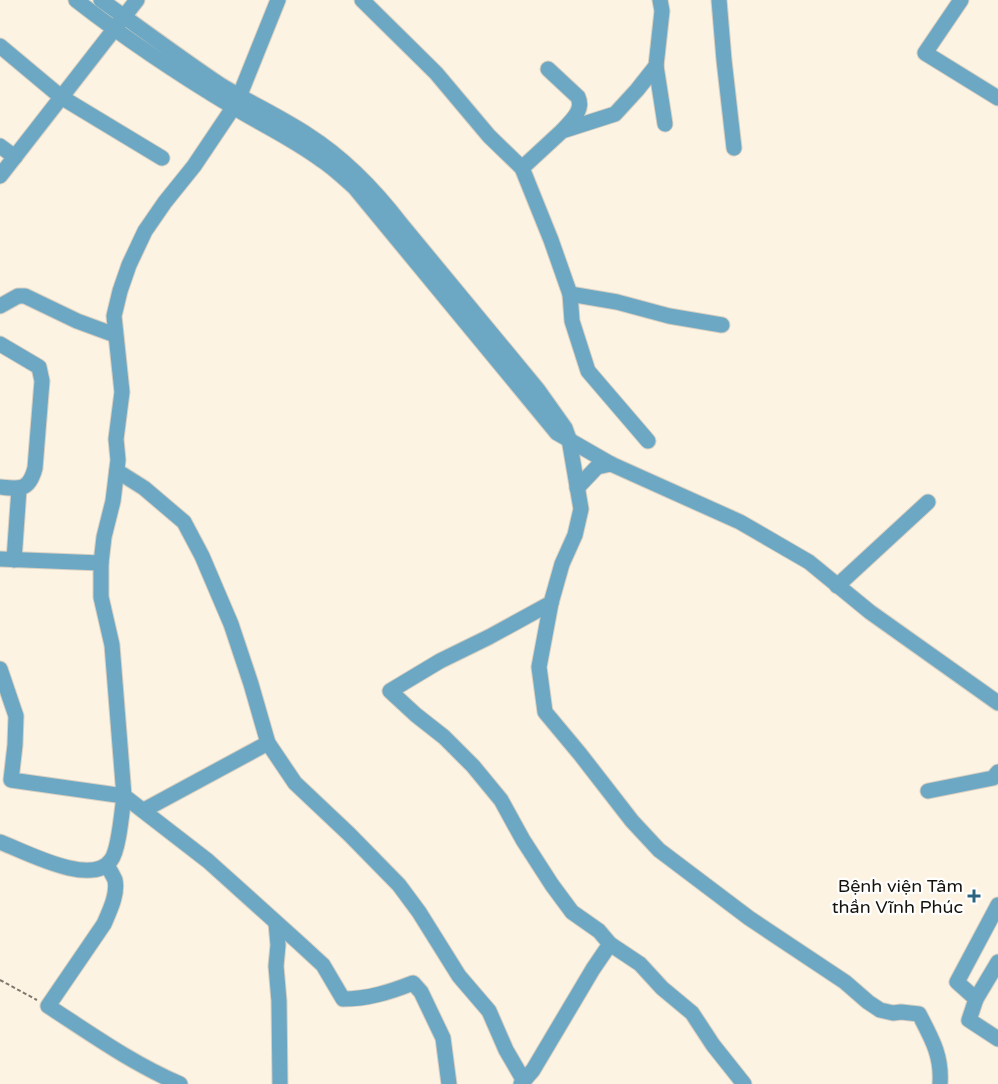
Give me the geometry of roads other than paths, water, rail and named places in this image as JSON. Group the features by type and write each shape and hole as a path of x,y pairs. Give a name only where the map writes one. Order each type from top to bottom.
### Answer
{"street":[{"path":"76,0 113,29 236,102 337,156 384,202 538,390 565,428 569,439 580,509 575,535 562,564 551,603 539,667 545,712 632,821 659,850 749,918 845,982 880,1010 893,1013 919,1014 933,1041 941,1068 940,1084"},
{"path":"101,0 236,102"},
{"path":"0,176 137,0"},
{"path":"362,0 436,73 489,136 522,168 570,294 572,321 588,371 648,441"},
{"path":"660,0 662,11 656,66 664,124"},
{"path":"719,0 734,148"},
{"path":"961,0 925,53 998,98"},
{"path":"0,842 78,871 102,869 112,860 119,834 124,796 112,645 101,597 101,563 117,471 116,439 122,392 114,316 129,265 145,231 194,166 236,102 272,2"},
{"path":"0,46 61,97 162,158"},
{"path":"562,131 615,114 656,66"},
{"path":"522,168 578,114 581,102 578,97 548,69"},
{"path":"0,146 15,157"},
{"path":"570,294 617,302 669,316 722,324"},
{"path":"0,306 18,296 25,296 77,321 115,335"},
{"path":"0,344 34,363 39,367 41,374 33,477 29,483 19,489 0,487"},
{"path":"569,439 611,464 740,522 809,562 870,612 998,703"},
{"path":"577,488 597,467 611,464"},
{"path":"117,471 144,488 184,522 231,624 268,743 296,783 399,885 419,912 459,976 489,1011 506,1050 526,1079 610,944"},
{"path":"19,489 7,559 101,563"},
{"path":"837,586 928,502"},
{"path":"551,603 489,638 440,661 390,691 444,737 473,766 501,800 523,840 572,912 599,932 610,944 640,964 662,988 692,1013 713,1045 744,1084"},
{"path":"0,669 16,716 15,745 5,779 124,796 208,860 323,966 343,999 360,999 388,993 413,984 421,992 443,1038 449,1084"},
{"path":"144,810 268,743"},
{"path":"928,791 993,778 998,772"},
{"path":"107,865 114,879 115,893 107,917 92,943 48,1006 160,1076 180,1084"},
{"path":"976,999 957,982 998,906"},
{"path":"276,923 280,1084"},
{"path":"998,962 976,999 969,1020 998,1038"}],"place":[{"name":"Bệnh viện Tâm thần Vĩnh Phúc","path":"974,896"}]}
